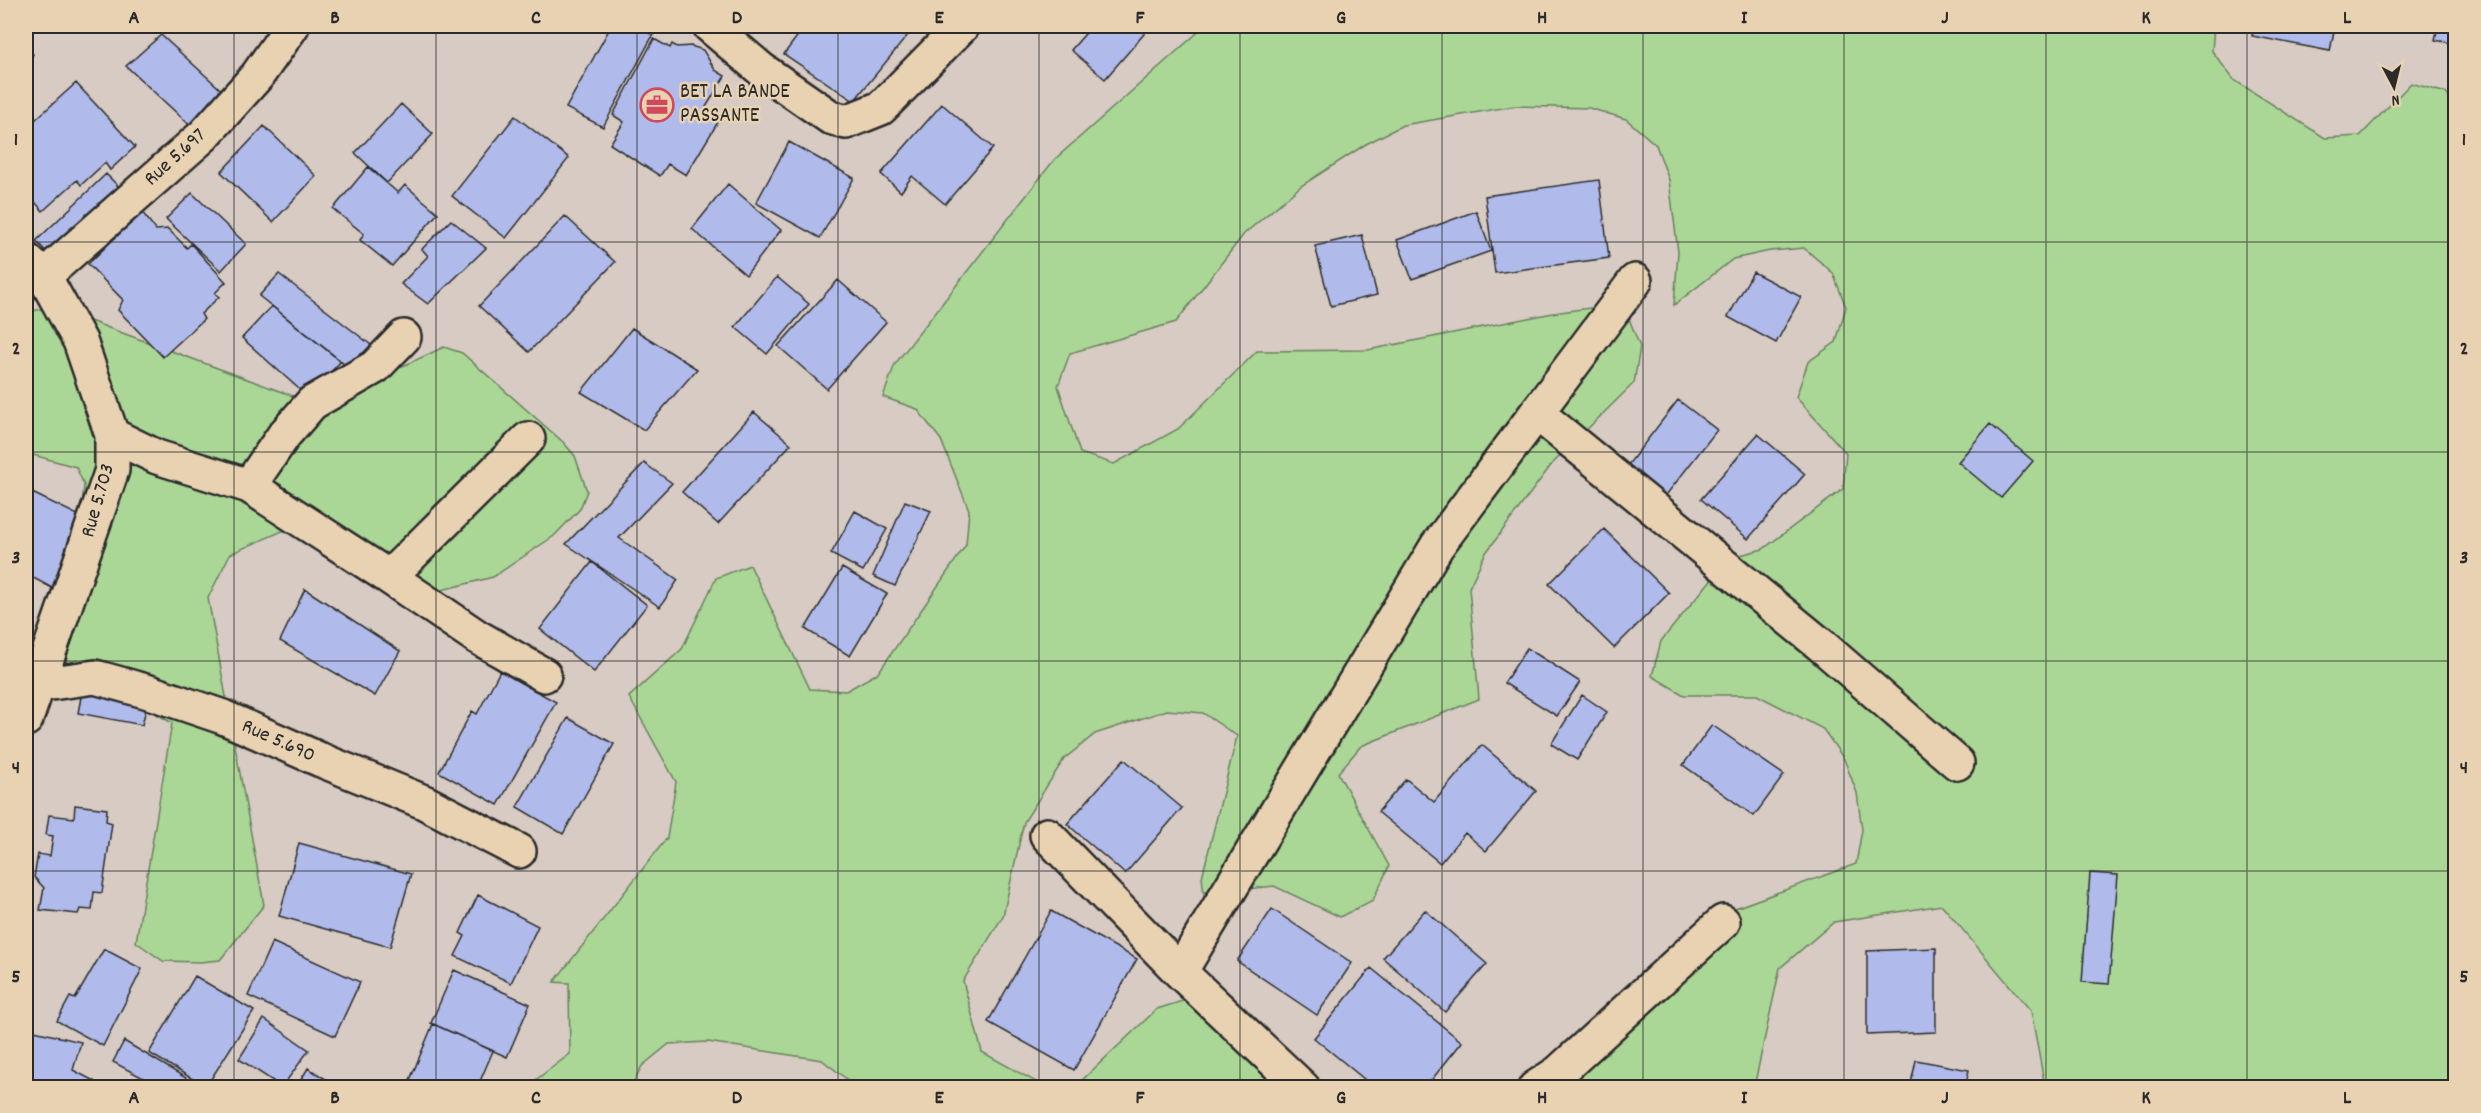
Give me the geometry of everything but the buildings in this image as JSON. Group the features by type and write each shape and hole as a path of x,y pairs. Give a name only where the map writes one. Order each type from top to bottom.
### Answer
{"street":[{"name":"Rue 5.697","path":"35,268 204,135 257,76 292,26"},
{"path":"710,26 762,70 830,117 846,122 881,108 962,26"},
{"name":"Rue 5.703","path":"26,719 31,684 112,470 112,435 80,341 35,268"},
{"path":"1180,972 1437,546 1635,281"},
{"path":"249,486 284,435 312,404 375,367 404,337"},
{"path":"1537,412 1821,645 1957,763"},
{"path":"112,435 157,457 249,486 476,636 544,675"},
{"path":"388,578 528,439"},
{"name":"Rue 5.690","path":"31,684 94,677 149,692 223,717 424,802 519,851"},
{"path":"1047,835 1180,972 1303,1088"},
{"path":"1535,1088 1560,1072 1723,922"}],"green space":[{"path":"1202,26 2214,26 2212,51 2234,80 2325,138 2360,136 2411,83 2446,93 2455,106 2455,1087 2045,1087 2031,1011 1942,905 1834,922 1780,968 1754,1087 1546,1087 1716,915 1856,864 1862,830 1857,793 1844,759 1823,729 1757,695 1684,695 1652,676 1661,641 1729,558 1763,549 1843,489 1846,453 1796,397 1808,362 1836,342 1846,307 1833,273 1804,248 1770,251 1733,259 1674,305 1678,252 1669,180 1656,145 1626,119 1589,108 1514,106 1403,125 1366,144 1301,186 1244,234 1176,322 1070,353 1058,386 1080,453 1114,464 1178,429 1257,351 1368,350 1553,313 1590,308 1626,311 1640,347 1634,383 1552,464 1485,554 1469,588 1479,699 1361,746 1338,773 1389,866 1373,900 1340,917 1274,886 1238,890 1206,912 1202,877 1237,736 1203,713 1167,710 1095,734 1064,759 1024,822 1003,916 963,981 982,1052 1045,1087 857,1087 822,1060 708,1042 669,1044 642,1066 631,1087 525,1088 570,1054 569,983 554,982 667,838 676,782 629,697 682,649 716,578 750,565 810,689 846,691 878,673 966,545 969,510 941,440 917,409 883,397 895,364 1054,160 1195,35"},
{"path":"52,307 312,403 321,404 444,347 462,353 563,442 575,456 587,491 580,509 554,536 493,577 438,591 303,522 230,554 208,598 264,905 220,960 163,961 136,942 172,723 95,677 65,674 84,485 76,467 26,453 26,317 32,311"},
{"path":"1192,998 1282,1087 1045,1087 1080,1082 1157,1009"}],"place":[{"name":"BET LA BANDE PASSANTE","path":"657,105"}]}
